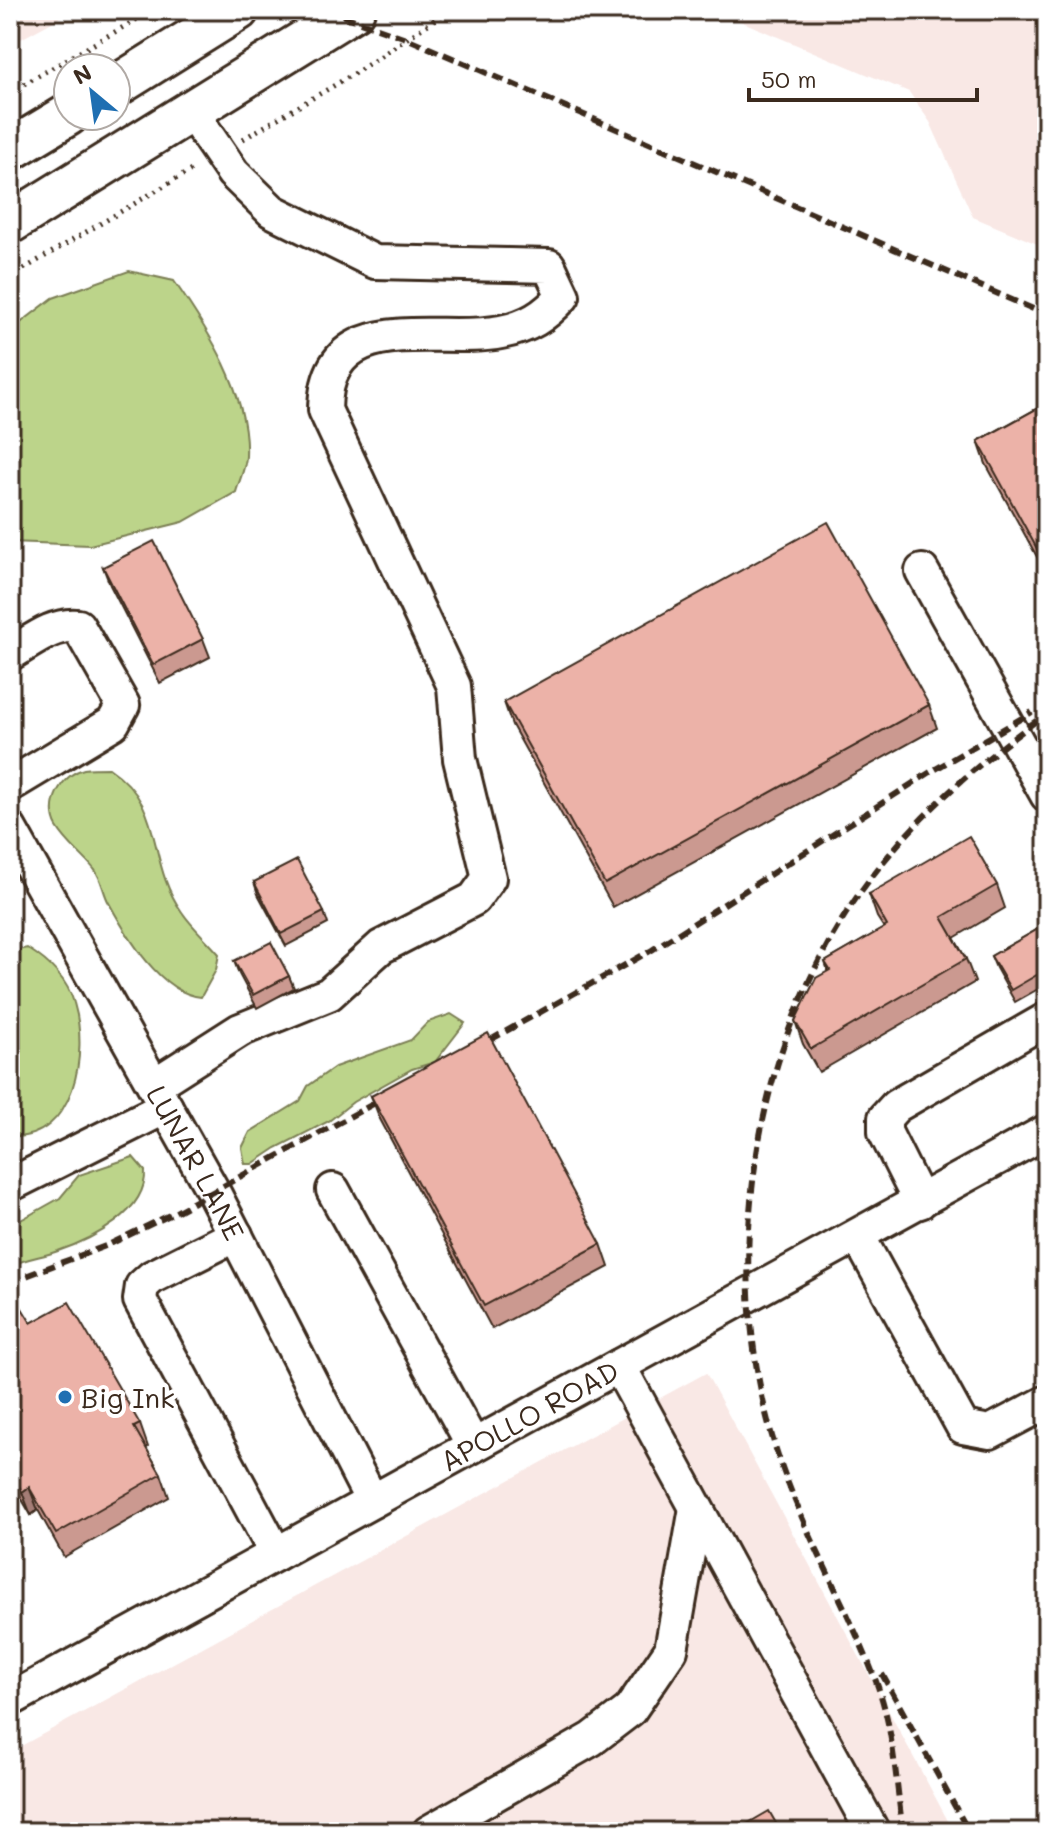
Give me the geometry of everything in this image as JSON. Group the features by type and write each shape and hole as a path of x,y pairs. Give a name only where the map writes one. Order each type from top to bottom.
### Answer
{"main road":[{"path":"132,76 238,10"},
{"path":"10,223 354,10"},
{"path":"10,150 52,125"}],"street":[{"path":"10,1185 160,1096 240,1030 329,994 381,947 474,899 489,878 460,759 454,686 325,410 326,387 346,355 378,337 500,333 542,318 563,296 549,266 375,262 272,211 233,173 192,113"},
{"path":"922,571 1047,795"},
{"path":"10,654 65,625 78,626 123,705 113,723 10,785"},
{"name":"LUNAR LANE","path":"10,829 236,1235 372,1501"},
{"path":"920,1202 885,1132 885,1118 896,1106 1047,1019"},
{"name":"APOLLO ROAD","path":"10,1700 1047,1131"},
{"path":"333,1190 473,1445"},
{"path":"236,1235 152,1277 142,1286 140,1300 276,1554"},
{"path":"858,1236 963,1427 990,1432 1047,1402"},
{"path":"619,1366 873,1832"},
{"path":"429,1832 592,1739 630,1710 671,1650 696,1508"}],"path":[{"path":"10,92 153,10"}],"shaded area":[{"path":"10,10 74,10 10,45"},
{"path":"714,10 1047,10 1047,248 973,217 930,122 909,92"},
{"path":"706,1373 954,1832 10,1832 10,1752"}],"green space":[{"path":"129,271 174,281 224,363 241,409 245,432 246,460 236,492 183,522 90,545 10,542 10,331 53,298"},
{"path":"109,768 127,783 140,800 148,817 163,873 182,912 219,954 216,970 201,997 172,985 146,961 116,916 97,873 57,827 54,801 62,784 75,772"},
{"path":"27,948 56,971 71,994 78,1023 77,1068 63,1109 50,1124 32,1134 10,1137 10,952"},
{"path":"451,1014 465,1023 435,1062 412,1069 353,1102 329,1121 252,1164 245,1164 242,1148 250,1132 300,1101 308,1086 335,1067 411,1040 428,1022"},
{"path":"133,1157 145,1171 143,1186 128,1211 87,1239 10,1266 10,1226 60,1198 79,1175"}],"building":[{"path":"1047,403 1047,567 978,441"},
{"path":"828,522 929,705 605,884 504,702"},
{"path":"154,541 203,639 153,665 103,567"},
{"path":"969,836 997,885 942,917 966,959 811,1049 795,1021 816,978 830,970 825,962 887,926 869,894"},
{"path":"297,860 324,912 281,934 254,882"},
{"path":"1047,924 1047,969 1011,990 991,956"},
{"path":"271,942 289,976 253,995 234,961"},
{"path":"488,1033 601,1244 484,1306 371,1096"},
{"name":"Big Ink","path":"17,1300 31,1323 69,1302 140,1424 134,1427 161,1474 56,1534 29,1487 22,1492 10,1470 10,1303"},
{"path":"769,1811 781,1832 733,1832"}],"railway":[{"path":"326,10 406,38 1047,315"},
{"path":"474,1049 652,950 929,773 1032,712"},
{"path":"903,1832 891,1738 883,1702 851,1622 794,1500 772,1436 756,1362 749,1286 750,1209 761,1132 780,1056 808,984 844,917 889,855 925,816 984,762 1047,713"},
{"path":"10,1282 108,1245 174,1213 393,1093"},
{"path":"882,1674 969,1832"}],"place":[{"name":"Big Ink","path":"65,1397"}]}
